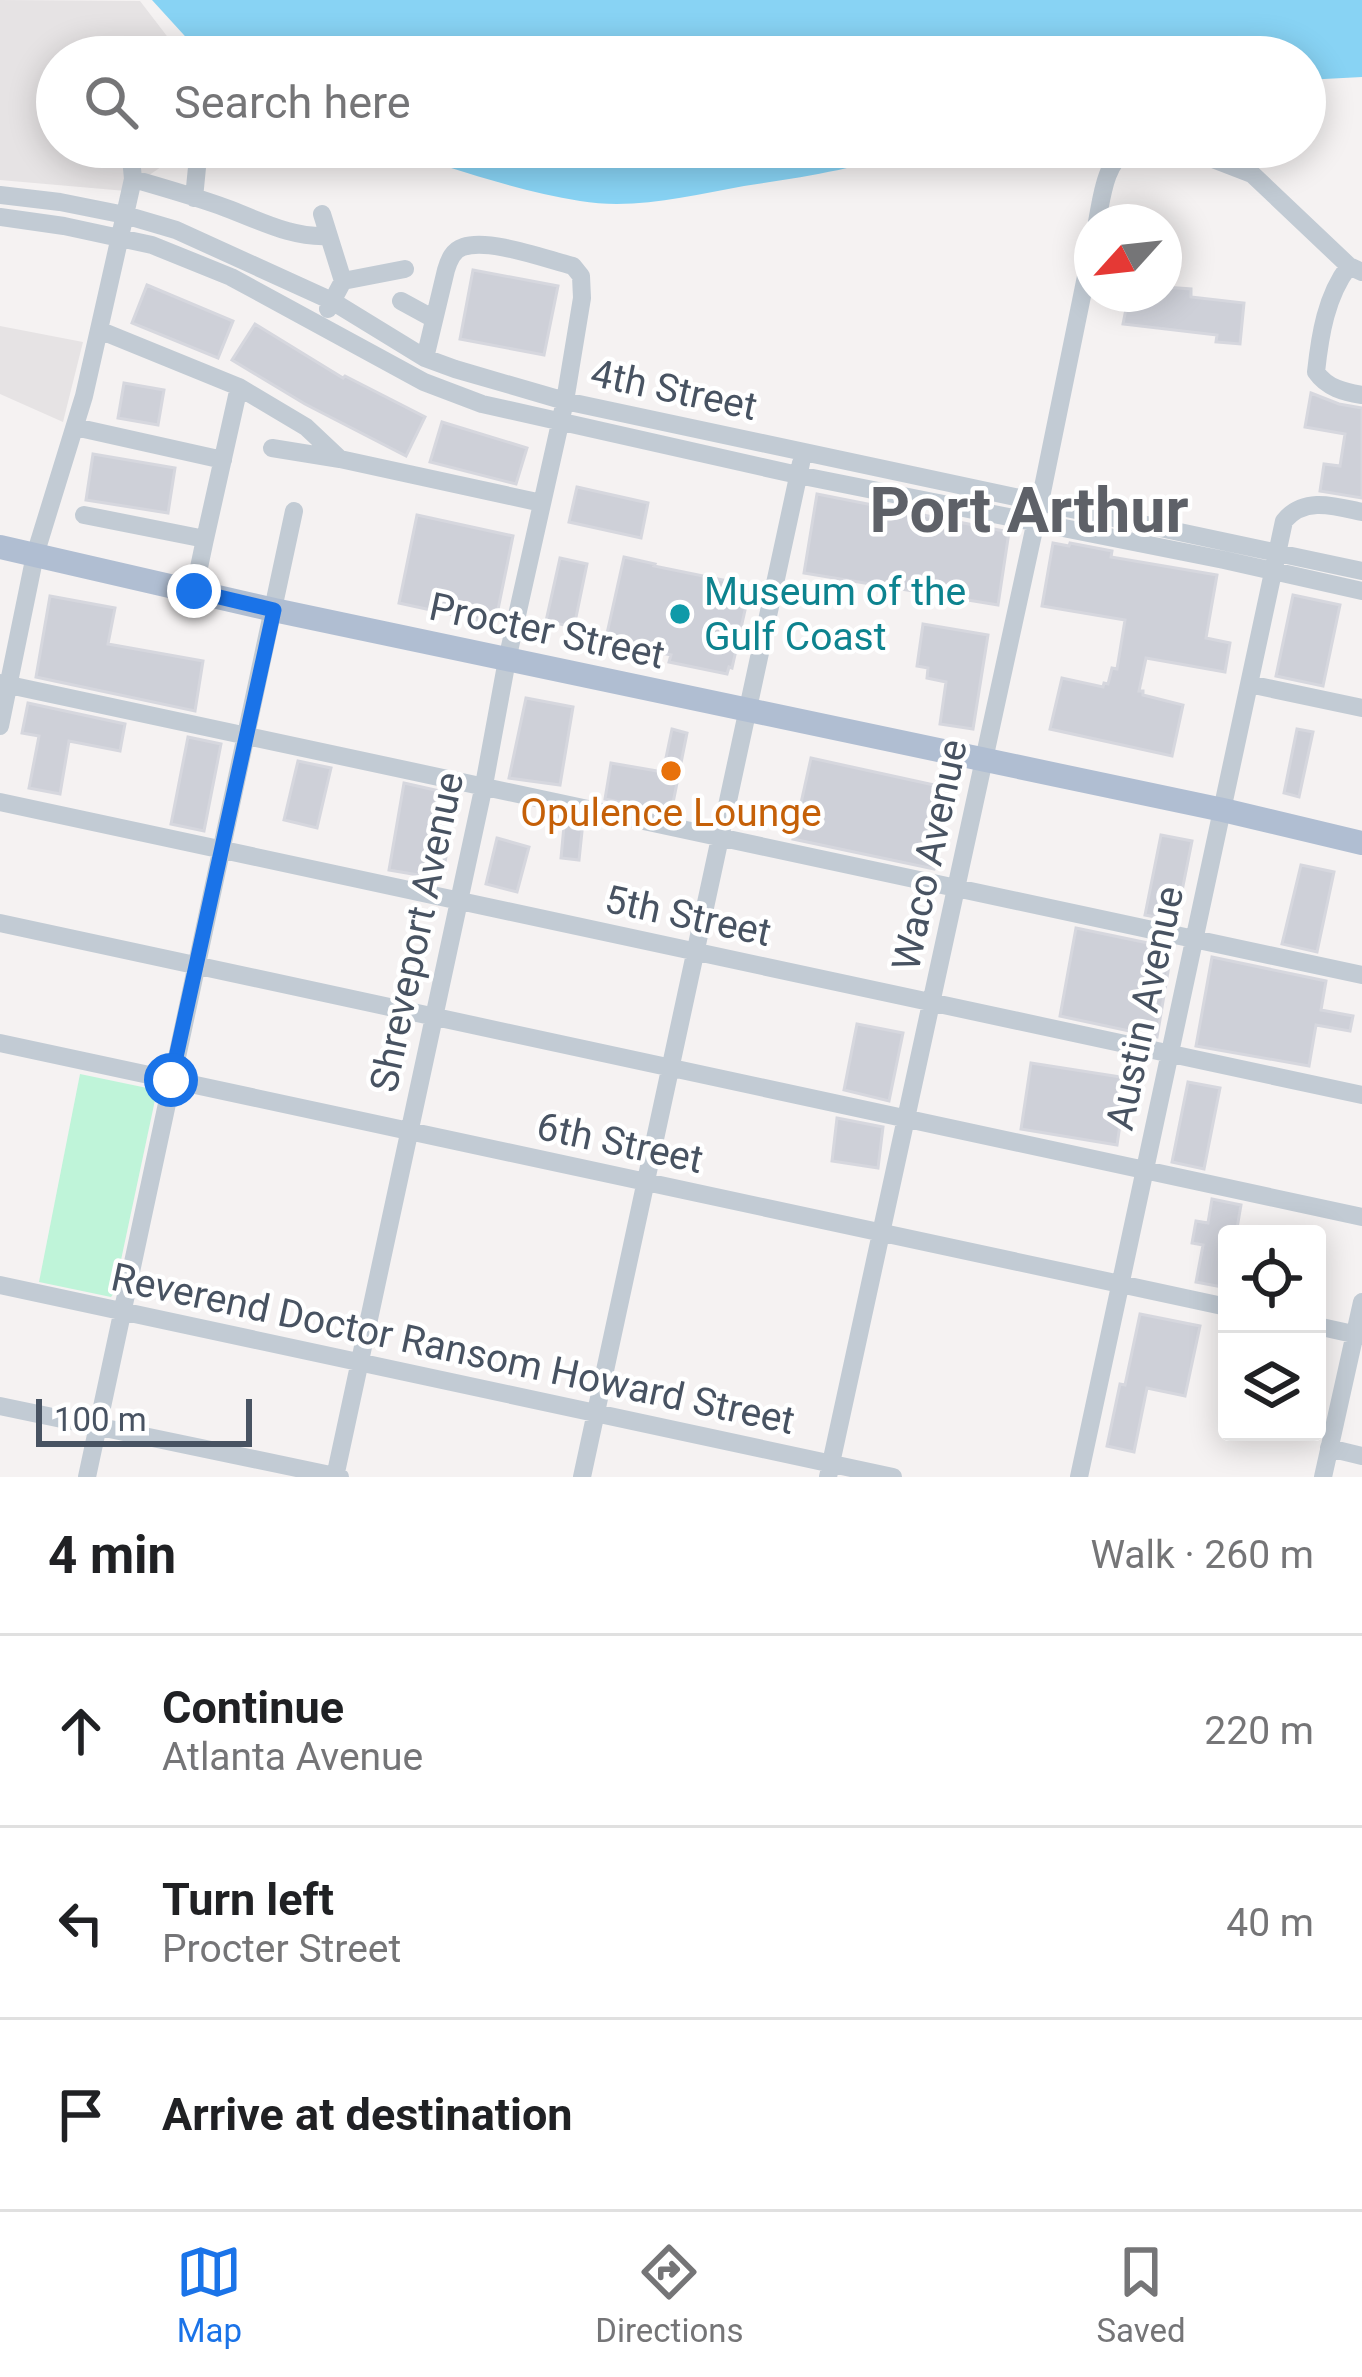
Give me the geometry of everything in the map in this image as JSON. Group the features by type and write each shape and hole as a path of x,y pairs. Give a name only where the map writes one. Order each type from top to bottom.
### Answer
{"main road":[{"name":"Procter Street","path":"0,548 1362,843"}],"street":[{"path":"0,726 4,684 99,331 132,168"},
{"path":"194,198 197,168"},
{"path":"1101,204 1111,168"},
{"path":"1236,168 1252,174 1356,269 1336,284 1316,372 1323,382 1362,395"},
{"path":"133,178 281,230 305,237 329,236"},
{"name":"4th Street","path":"0,194 125,215 176,230 332,302 425,358 565,401 803,452 1038,512 1276,562 1362,572"},
{"path":"321,324 343,281 322,214"},
{"name":"4th Street","path":"0,217 152,245 231,277 424,382 482,404 798,475 1038,512"},
{"name":"Shreveport Avenue","path":"337,1476 565,401 582,298 581,276 573,266 490,245 461,247 451,256 434,319"},
{"path":"343,281 405,268"},
{"path":"401,302 434,319 425,358"},
{"name":"Waco Avenue","path":"829,1470 1079,312"},
{"path":"99,331 239,387 306,427 340,459"},
{"path":"194,591 239,387"},
{"path":"75,427 224,460"},
{"path":"272,448 542,502"},
{"path":"582,1477 803,452"},
{"name":"Austin Avenue","path":"1079,1477 1284,521 1290,513 1314,504 1362,512"},
{"path":"87,1477 294,511"},
{"path":"84,514 205,539"},
{"name":"4th Street","path":"1276,562 1362,591"},
{"path":"4,684 1362,976"},
{"path":"1249,684 1362,708"},
{"name":"5th Street","path":"0,802 1362,1095"},
{"path":"0,923 1362,1217"},
{"name":"6th Street","path":"0,1043 1218,1305"},
{"name":"Reverend Doctor Ransom Howard Street","path":"0,1285 597,1414 829,1470 892,1477"},
{"path":"1323,1477 1362,1302"},
{"path":"1326,1328 1358,1335"},
{"path":"0,1406 337,1476"},
{"path":"1329,1448 1362,1456"}],"shaded area":[{"path":"0,0 140,1 167,36 36,36 36,168 159,168 126,191 0,180"},
{"path":"0,326 83,342 63,422 0,394"}],"green space":[{"path":"80,1074 152,1089 155,1100 111,1297 39,1282"}],"water":[{"path":"152,0 1362,0 1362,77 1326,79 1326,36 185,36"},
{"path":"452,168 847,168 683,198 621,204 580,201"}],"building":[{"path":"473,270 558,286 544,355 460,339"},
{"path":"147,285 233,321 218,358 132,323"},
{"path":"1182,288 1191,289 1191,297 1244,303 1240,344 1216,342 1217,335 1123,324 1125,312 1182,312"},
{"path":"255,324 343,378 425,417 406,456 232,360"},
{"path":"124,383 164,390 158,425 118,418"},
{"path":"1311,393 1362,408 1362,498 1320,491 1324,464 1340,466 1345,434 1305,427"},
{"path":"442,422 527,448 516,484 430,462"},
{"path":"93,454 175,468 168,513 86,500"},
{"path":"577,487 648,503 641,538 569,522"},
{"path":"817,494 1009,532 998,605 804,573"},
{"path":"417,515 513,536 495,624 399,603"},
{"path":"1053,543 1217,575 1206,638 1230,643 1225,672 1146,658 1139,691 1183,705 1172,756 1050,729 1062,678 1103,687 1108,684 1112,668 1117,669 1125,620 1042,606"},
{"path":"624,557 750,588 727,674 669,662 671,655 604,647"},
{"path":"560,558 587,564 574,627 546,621"},
{"path":"1293,595 1340,605 1323,686 1276,676"},
{"path":"50,596 115,608 108,644 203,661 195,711 36,677"},
{"path":"923,624 988,635 973,729 940,724 946,682 927,678 928,668 917,666"},
{"path":"526,698 573,707 560,785 509,778"},
{"path":"28,703 125,724 120,751 69,741 60,794 29,788 39,736 22,733"},
{"path":"672,729 687,733 671,813 605,799 611,763 663,772"},
{"path":"1297,729 1313,732 1299,797 1284,793"},
{"path":"188,737 221,744 204,831 171,824"},
{"path":"811,758 952,789 934,869 793,839"},
{"path":"298,761 331,768 317,828 284,820"},
{"path":"404,783 457,795 442,879 389,870"},
{"path":"553,815 583,822 579,860 561,858 564,826 552,825"},
{"path":"1161,835 1192,841 1176,921 1145,915"},
{"path":"497,838 529,847 517,892 486,884"},
{"path":"1301,865 1334,872 1317,952 1282,944"},
{"path":"1076,928 1172,948 1157,1037 1060,1016"},
{"path":"1212,957 1326,981 1321,1010 1353,1016 1350,1031 1316,1025 1309,1066 1196,1046"},
{"path":"857,1024 903,1033 889,1101 844,1090"},
{"path":"1031,1063 1127,1078 1117,1145 1021,1129"},
{"path":"1188,1082 1220,1088 1204,1169 1172,1162"},
{"path":"837,1118 883,1127 878,1168 832,1161"},
{"path":"1212,1199 1241,1205 1238,1225 1218,1225 1218,1286 1196,1282 1203,1245 1192,1243 1196,1221 1208,1223"},
{"path":"1140,1314 1200,1326 1185,1396 1147,1388 1134,1452 1107,1446"}],"place":[{"name":"Museum of the Gulf Coast","path":"680,614"},
{"name":"Opulence Lounge","path":"671,771"}],"district":[{"name":"Port Arthur","path":"1029,510"}],"route":[{"path":"171,1080 274,610 194,591"}]}
